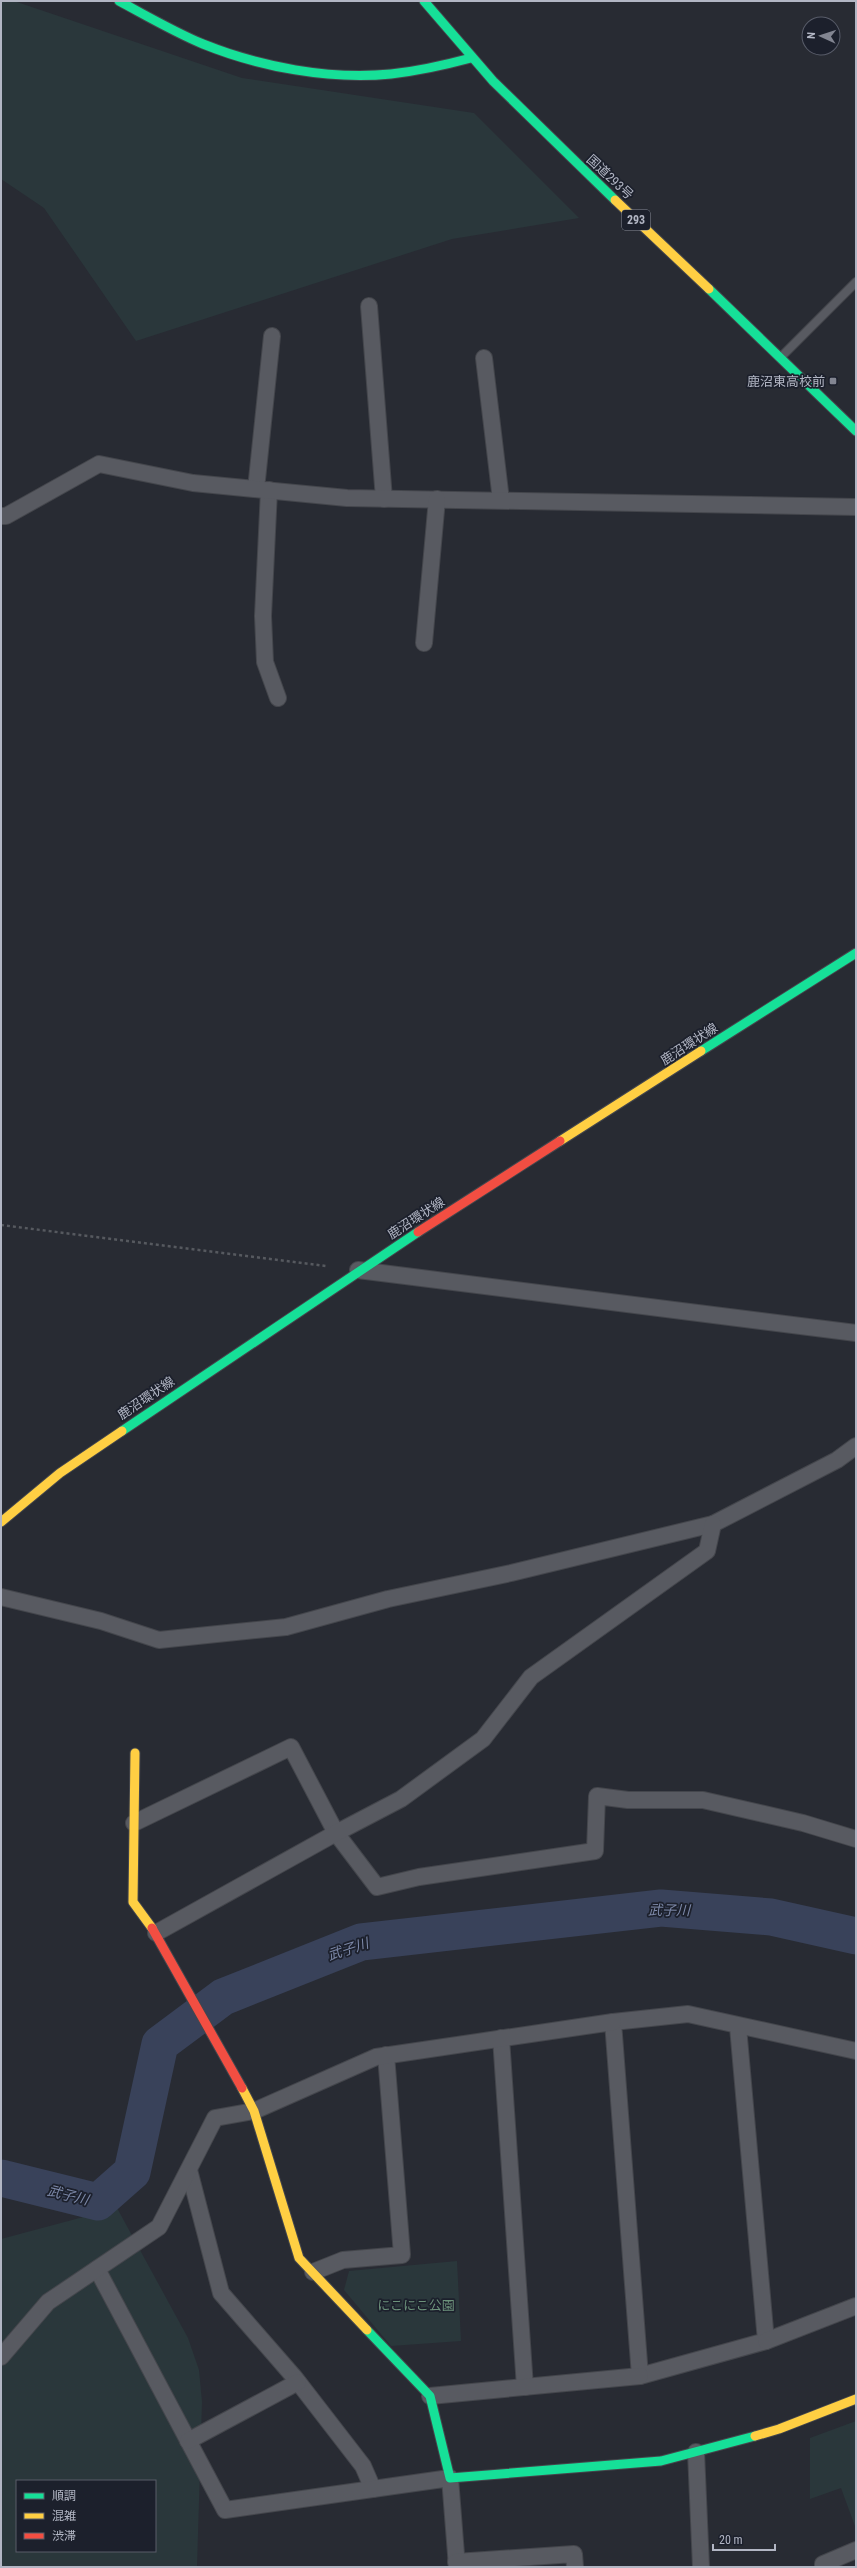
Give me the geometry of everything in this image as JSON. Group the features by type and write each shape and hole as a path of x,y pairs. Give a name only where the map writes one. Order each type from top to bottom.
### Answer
{"main road":[{"path":"119,1 213,48 257,62 330,72 389,74 438,67 471,58"},
{"name":"国道293号","path":"424,1 471,58 524,115 781,357 856,431"},
{"name":"鹿沼環状線","path":"1,1522 60,1472 358,1270 856,953"},
{"path":"135,1753 133,1902 156,1933 254,2111 299,2258 430,2396 450,2478 661,2461 779,2429 856,2399"}],"street":[{"path":"369,306 384,499"},
{"path":"272,336 262,490 262,616 265,662 278,698"},
{"path":"484,358 501,500"},
{"path":"1,516 6,516 99,464 193,482 347,498 856,507"},
{"path":"424,644 437,499"},
{"path":"358,1270 856,1333"},
{"path":"1,1597 101,1621 159,1640 286,1627 388,1599 511,1573 713,1524 830,1464 856,1446"},
{"path":"156,1933 336,1833 401,1799 483,1739 531,1677 707,1551 713,1524"},
{"path":"134,1822 290,1747 336,1833 377,1887 420,1877 595,1851 597,1796 628,1800 703,1800 803,1823 856,1838"},
{"path":"1,2357 48,2302 159,2227 215,2118 254,2111 376,2057 614,2022 688,2014 738,2027 856,2051"},
{"path":"614,2022 640,2376"},
{"path":"738,2027 766,2341"},
{"path":"501,2038 525,2387"},
{"path":"313,2272 343,2260 402,2255 386,2055"},
{"path":"189,2170 221,2293 298,2382 363,2466 373,2489"},
{"path":"97,2269 225,2510 450,2478 456,2565 574,2554 575,2567"},
{"path":"430,2396 640,2376 766,2341 856,2306"},
{"path":"188,2441 298,2382"},
{"path":"696,2452 701,2567"},
{"path":"823,2567 823,2564 856,2550"}],"lane":[{"path":"781,357 856,282"}],"path":[{"path":"1,1225 327,1266"}],"green space":[{"path":"1,1 14,1 242,78 474,113 579,218 452,239 136,341 44,208 1,179"},
{"path":"117,2208 188,2338 199,2370 202,2402 197,2567 1,2567 1,2239"},
{"name":"にこにこ公園","path":"457,2261 461,2341 391,2346 344,2290 349,2271"},
{"path":"856,2421 856,2529 841,2488 810,2499 810,2438"}],"waterway":[{"name":"武子川","path":"1,2178 98,2202 132,2172 160,2044 223,1997 361,1942 661,1908 771,1917 856,1936"}],"traffic: fast":[{"path":"119,1 171,29 203,44 248,59 295,70 343,75 391,74 431,68 471,58"},
{"path":"424,1 493,81 615,200"},
{"path":"709,289 856,431"},
{"path":"701,1051 856,953"},
{"path":"122,1431 418,1232"},
{"path":"367,2330 430,2396 450,2478 661,2461 755,2436"}],"traffic: slow":[{"path":"615,200 709,289"},
{"path":"560,1141 701,1051"},
{"path":"1,1522 60,1473 122,1431"},
{"path":"135,1753 133,1902 152,1928"},
{"path":"242,2088 254,2111 299,2258 367,2330"},
{"path":"755,2436 779,2429 856,2399"}],"traffic: jam":[{"path":"418,1232 560,1141"},
{"path":"152,1928 242,2088"}],"place":[{"name":"鹿沼東高校前","path":"833,381"}]}
